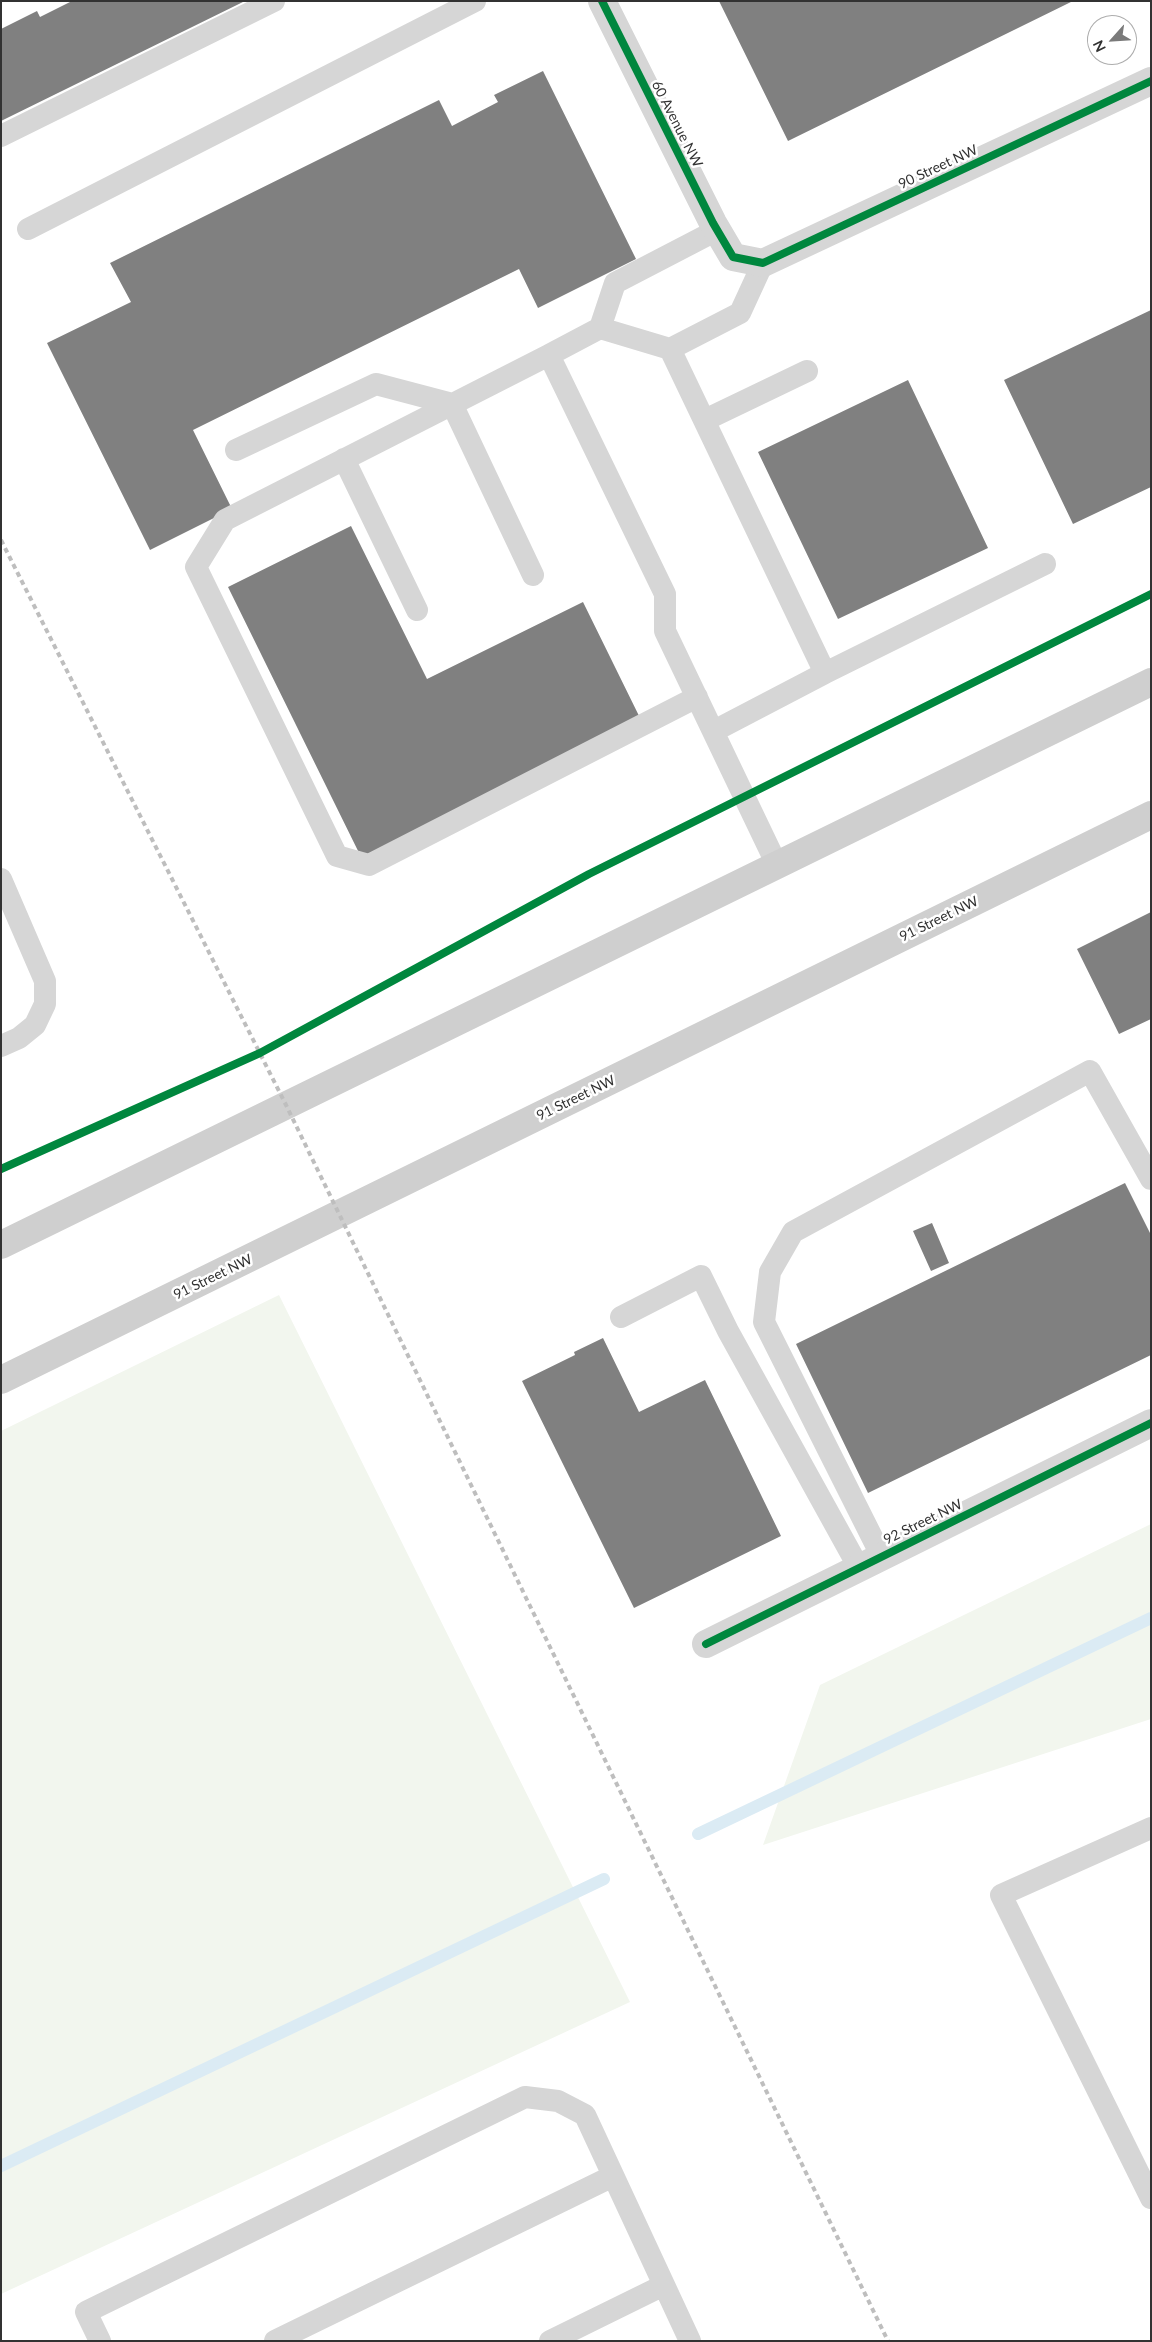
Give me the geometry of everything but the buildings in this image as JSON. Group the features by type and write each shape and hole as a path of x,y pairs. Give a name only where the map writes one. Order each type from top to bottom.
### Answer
{"main road":[{"path":"1,1245 1151,682"},
{"name":"91 Street NW","path":"1,1380 1151,815"}],"street":[{"name":"60 Avenue NW","path":"602,1 732,257 762,262"},
{"name":"90 Street NW","path":"762,262 1151,81"},
{"name":"92 Street NW","path":"706,1644 1151,1423"}],"lane":[{"path":"1,136 274,1"},
{"path":"28,229 475,1"},
{"path":"697,697 369,865 337,856 196,567 225,520 600,328 615,283 717,230"},
{"path":"600,328 670,349 740,314 762,262"},
{"path":"670,349 825,673"},
{"path":"548,355 665,594 665,631 777,865"},
{"path":"705,420 806,371"},
{"path":"236,450 376,384 452,404"},
{"path":"452,404 533,576"},
{"path":"344,459 417,610"},
{"path":"714,731 825,673 1045,564"},
{"path":"1,879 45,981 45,1004 35,1026 19,1038 1,1046"},
{"path":"870,1562 764,1322 770,1272 794,1232 1090,1071 1151,1179"},
{"path":"621,1317 701,1276 728,1331 870,1562"},
{"path":"1151,1828 1001,1895 1151,2198"},
{"path":"100,2341 86,2312 524,2096 558,2101 585,2115 690,2341"},
{"path":"275,2341 613,2176"},
{"path":"550,2341 664,2285"}],"shaded area":[{"path":"279,1295 630,2002 1,2294 1,1431"},
{"path":"1151,1524 1151,1719 763,1845 820,1685"}],"waterway":[{"path":"698,1834 1151,1618"},
{"path":"1,2166 604,1879"}],"railway":[{"path":"1,540 286,1105 888,2341"}],"cycle path":[{"path":"602,1 713,223 733,257 763,263 1151,81"},
{"path":"1,1169 260,1053 589,874 1151,594"},
{"path":"706,1644 1151,1423"}]}
